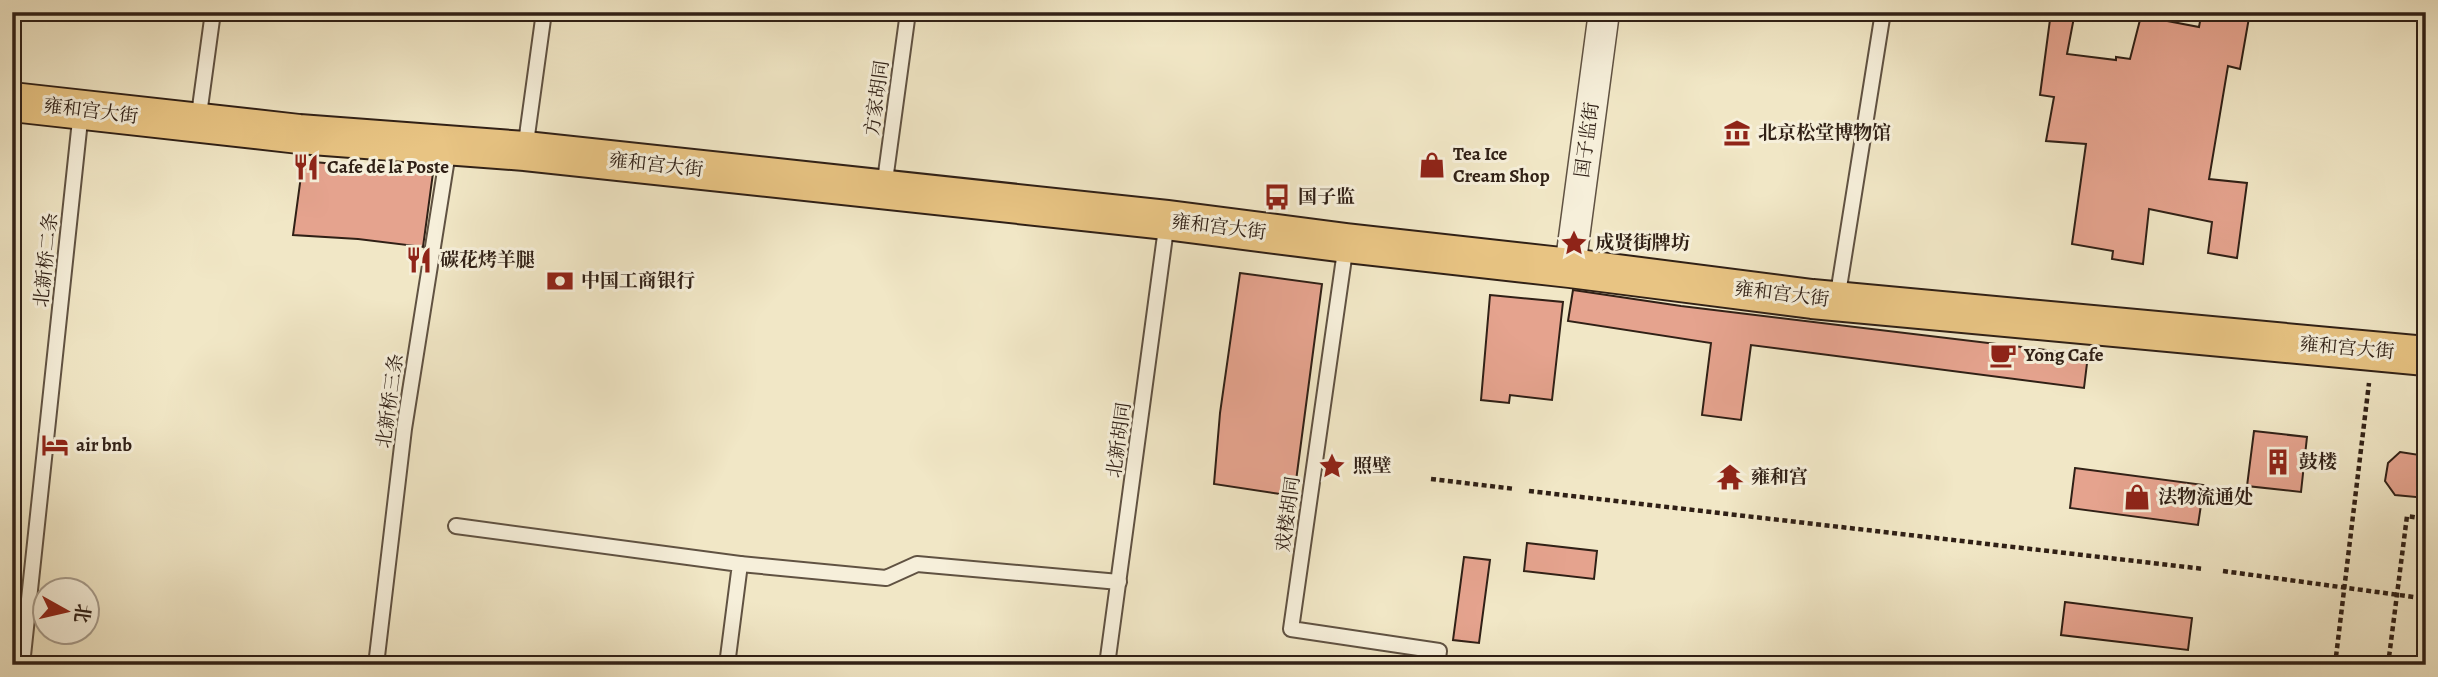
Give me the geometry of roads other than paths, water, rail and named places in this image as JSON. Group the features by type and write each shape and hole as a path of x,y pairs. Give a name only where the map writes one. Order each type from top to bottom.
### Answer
{"main road":[{"name":"雍和宫大街","path":"12,102 299,134 525,151 884,189 1837,300 2426,355"}],"street":[{"name":"国子监街","path":"1570,268 1604,12"}],"lane":[{"path":"198,123 213,12"},
{"path":"525,151 544,12"},
{"name":"方家胡同","path":"884,189 908,12"},
{"path":"1837,300 1883,12"},
{"name":"北新桥二条","path":"22,665 82,110"},
{"name":"北新桥三条","path":"376,665 404,429 449,145"},
{"name":"北新胡同","path":"1107,665 1167,220"},
{"name":"戏楼胡同","path":"1346,243 1291,629 1438,650 1437,665"},
{"path":"456,526 740,564 886,578 917,564 1119,582"},
{"path":"727,665 740,564"}],"place":[{"name":"北京松堂博物馆","path":"1737,133"},
{"name":"Tea Ice Cream Shop","path":"1432,165"},
{"name":"Cafe de la Poste","path":"306,167"},
{"name":"国子监","path":"1277,197"},
{"name":"成贤街牌坊","path":"1574,243"},
{"name":"碳花烤羊腿","path":"419,260"},
{"name":"中国工商银行","path":"560,281"},
{"name":"Yong Cafe","path":"2003,355"},
{"name":"air bnb","path":"55,445"},
{"name":"鼓楼","path":"2278,462"},
{"name":"照壁","path":"1332,466"},
{"name":"雍和宫","path":"1730,477"},
{"name":"法物流通处","path":"2137,497"}]}
